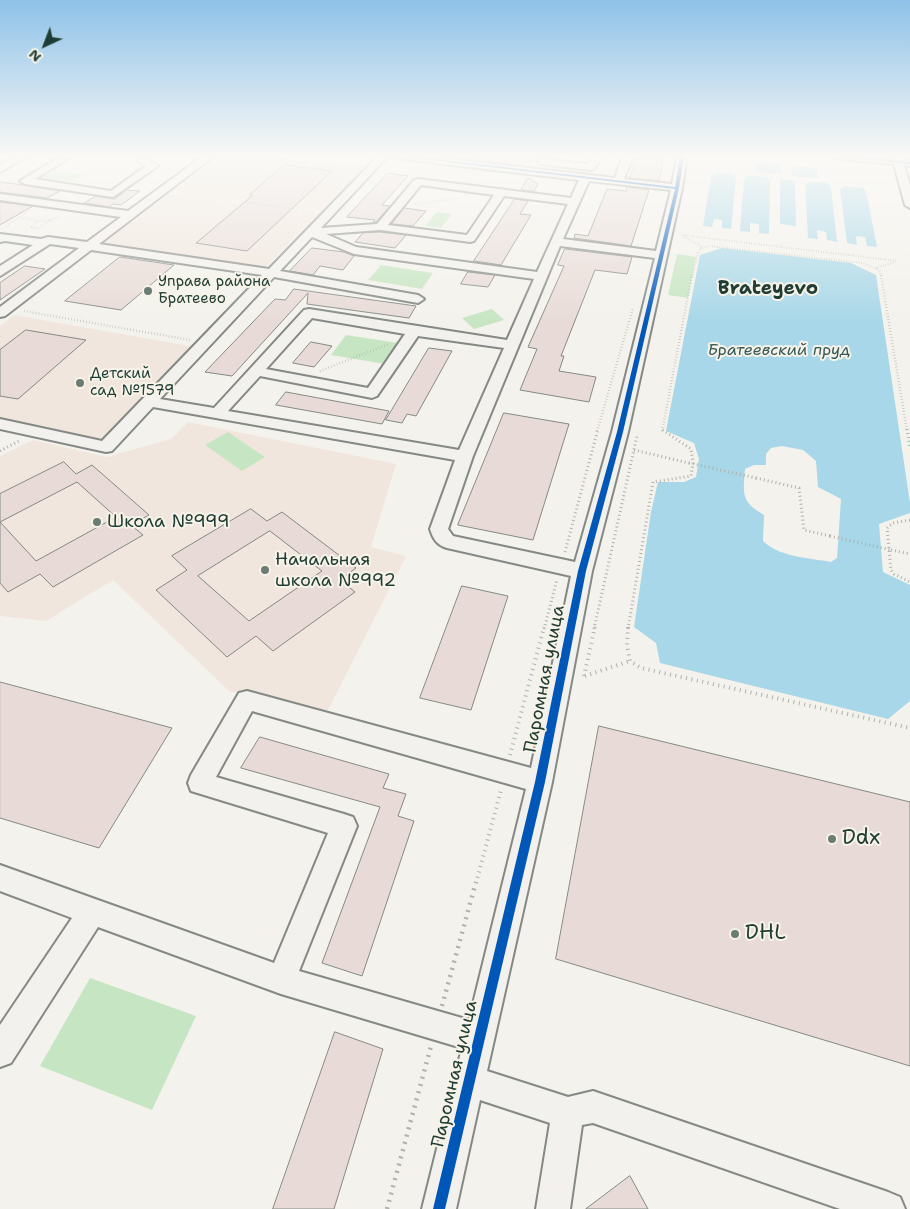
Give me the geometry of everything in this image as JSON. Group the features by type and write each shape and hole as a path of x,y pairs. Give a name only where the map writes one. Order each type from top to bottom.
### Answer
{"street":[{"path":"112,212 131,215"},
{"path":"3,310 134,212"},
{"path":"380,227 392,212"},
{"path":"310,232 380,227 470,239 488,212"},
{"path":"569,212 464,456 439,529 441,536 447,540 582,571"},
{"name":"Паромная улица","path":"439,1209 540,782 582,571 620,432 671,212"},
{"path":"0,424 106,447 328,214"},
{"path":"310,232 354,250 541,276"},
{"path":"0,239 3,237 44,243"},
{"path":"0,272 48,240 271,274 418,299"},
{"path":"556,242 660,255"},
{"path":"218,413 309,313 413,333 512,345"},
{"path":"256,371 372,394 413,333"},
{"path":"149,402 464,456"},
{"path":"281,980 344,826 200,783 247,700 540,782"},
{"path":"0,878 281,980 479,1038"},
{"path":"0,1050 92,912"},
{"path":"469,1081 568,1113 593,1107 888,1209"},
{"path":"553,1209 568,1113"}],"path":[{"path":"0,230 29,212"},
{"path":"317,212 328,214"},
{"path":"20,218 37,221 52,220 35,229 32,227 37,221"},
{"path":"680,241 682,235"},
{"path":"682,235 703,247"},
{"path":"682,235 898,261 876,268"},
{"path":"910,448 883,280 879,270 863,264 709,246 697,251 661,430 668,436 687,443 693,450 694,458 691,476 686,479 657,479 653,482 628,630 627,645 630,661 641,668 910,728"},
{"path":"387,1209 560,567 635,299"},
{"path":"3,310 205,343"},
{"path":"299,379 413,333"},
{"path":"630,661 584,676 637,436"},
{"path":"634,450 800,488 804,530 910,554"},
{"path":"910,520 892,523 887,528 890,570 900,578 910,582"}],"shaded area":[{"path":"144,212 318,214 264,269 101,245"},
{"name":"Детский сад №1579","path":"14,315 195,347 105,440 0,418 0,326"},
{"name":"Начальная школа №992","path":"188,422 396,464 371,547 406,556 326,714 229,691 113,580 46,621 0,616 0,456 33,440 107,457 171,439"}],"green space":[{"path":"437,212 452,214 441,228 425,226"},
{"path":"677,254 696,257 688,298 668,295"},
{"path":"381,265 433,273 422,289 368,280"},
{"path":"492,309 504,320 474,329 462,318"},
{"path":"346,335 398,343 385,364 331,355"},
{"path":"228,432 265,457 242,471 205,445"},
{"path":"90,978 196,1016 152,1110 40,1066"}],"water":[{"path":"705,212 733,212 731,229 722,228 722,220 714,219 712,227 703,226"},
{"path":"741,212 769,212 769,234 759,233 759,224 750,223 750,232 740,231"},
{"path":"780,212 796,212 796,226 780,224"},
{"path":"807,212 834,212 837,242 827,240 826,232 817,230 818,239 808,238"},
{"path":"843,212 870,212 877,247 867,246 865,237 856,236 857,245 847,243"},
{"name":"Братеевский пруд","path":"722,248 851,263 876,275 910,503 910,513 879,524 883,572 910,585 910,701 888,719 660,663 656,643 634,627 651,512 658,482 684,482 696,477 699,459 694,443 666,431 700,255","holes":["782,446 803,450 816,461 818,487 841,499 837,558 831,562 786,554 763,541 764,515 751,506 745,496 745,469 754,465 766,465 766,454 771,448"]}],"building":[{"path":"0,212 22,212 0,225"},
{"path":"232,212 288,212 247,251 196,243"},
{"path":"351,212 384,212 376,222 373,222 375,220 347,217"},
{"path":"401,212 425,212 413,226 392,224"},
{"path":"506,212 521,212 520,214 531,215 501,265 474,261"},
{"path":"598,212 642,212 631,246 574,238 575,234 588,236"},
{"path":"380,232 406,235 395,248 355,242 363,233"},
{"path":"312,248 344,252 354,256 343,270 320,266 313,275 290,271"},
{"path":"565,249 632,257 627,274 595,270 561,356 564,356 559,371 596,377 589,402 520,390 537,349 528,347 564,266 558,265"},
{"path":"120,257 174,265 121,310 65,301"},
{"path":"25,266 45,269 0,300 0,283"},
{"path":"468,272 495,275 488,287 461,284"},
{"path":"294,289 416,306 409,318 307,304 308,293 232,376 205,372 275,299 285,300"},
{"path":"26,330 86,340 18,399 0,396 0,350"},
{"path":"311,342 332,346 314,367 293,363"},
{"path":"429,348 452,351 416,416 407,414 402,423 386,420"},
{"path":"286,392 389,411 382,424 276,405"},
{"path":"504,413 569,424 533,540 458,525"},
{"path":"64,462 76,474 92,465 149,515 131,525 143,535 53,587 40,574 8,592 0,583 0,494","holes":["77,482 116,517 36,561 0,522"]},
{"path":"251,509 267,521 282,512 356,568 340,580 355,592 273,651 256,636 227,657 156,590 187,570 172,556","holes":["270,531 322,571 249,621 198,576"]},
{"path":"462,586 508,596 471,710 420,698"},
{"path":"0,682 172,728 99,848 0,818"},
{"path":"599,726 910,802 910,1066 556,959"},
{"path":"260,737 389,774 383,788 406,794 398,816 414,821 362,976 322,963 380,807 241,768"},
{"path":"335,1032 383,1049 334,1209 273,1209"},
{"path":"630,1176 648,1209 586,1209"}],"cycle path":[{"path":"439,1209 540,782 582,571 620,432 671,212"}],"place":[{"name":"Управа района Братеево","path":"148,291"},
{"name":"Детский сад №1579","path":"80,383"},
{"name":"Школа №999","path":"97,522"},
{"name":"Начальная школа №992","path":"265,570"},
{"name":"Ddx","path":"832,839"},
{"name":"DHL","path":"735,934"}],"district":[{"name":"Brateyevo","path":"768,289"}]}
